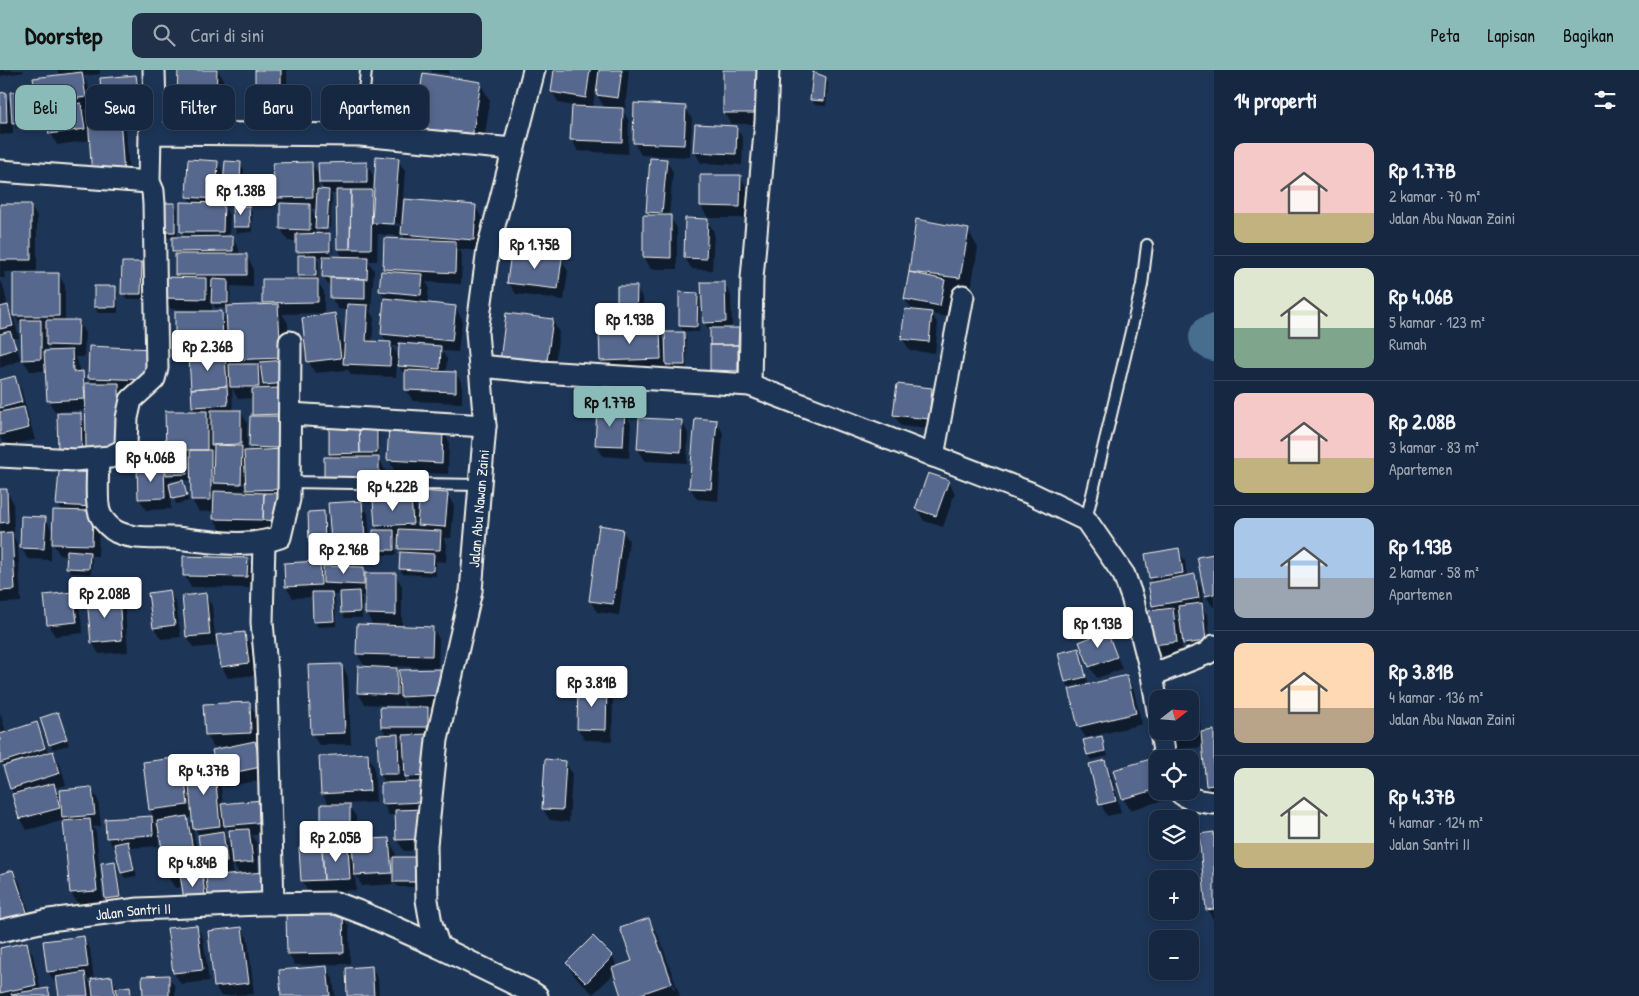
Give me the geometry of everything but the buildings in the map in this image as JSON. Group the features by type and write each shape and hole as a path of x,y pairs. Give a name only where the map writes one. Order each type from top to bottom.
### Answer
{"street":[{"path":"0,456 75,460 110,457 122,451 126,445 127,418 131,400 154,379 157,368 154,204 153,191 149,182 150,133 155,105 154,70"},
{"name":"Jalan Abu Nawan Zaini","path":"439,947 431,923 427,900 426,845 437,740 471,591 486,426 477,332 488,248 534,70"},
{"path":"750,385 752,278 766,121 768,70"},
{"path":"150,133 360,135 513,149"},
{"path":"0,171 149,182"},
{"path":"934,456 963,296"},
{"path":"98,459 98,509 101,516 115,531 140,538 172,538 237,544 264,542 280,537 289,499 290,342"},
{"path":"480,366 541,372 750,385 1030,493 1086,520 1124,575 1132,597 1154,690"},
{"path":"290,414 486,426"},
{"path":"264,542 262,622 267,679 272,904"},
{"path":"1152,675 1208,652 1214,646"},
{"path":"1196,800 1214,803"},
{"name":"Jalan Santri II","path":"0,931 49,920 139,910 336,903 366,914 439,947 537,996"}],"lane":[{"path":"360,135 366,70"},
{"path":"1086,520 1142,286 1147,245"},
{"path":"289,482 481,485"}],"waterway":[{"path":"1214,336 1211,337 1214,339"}]}
